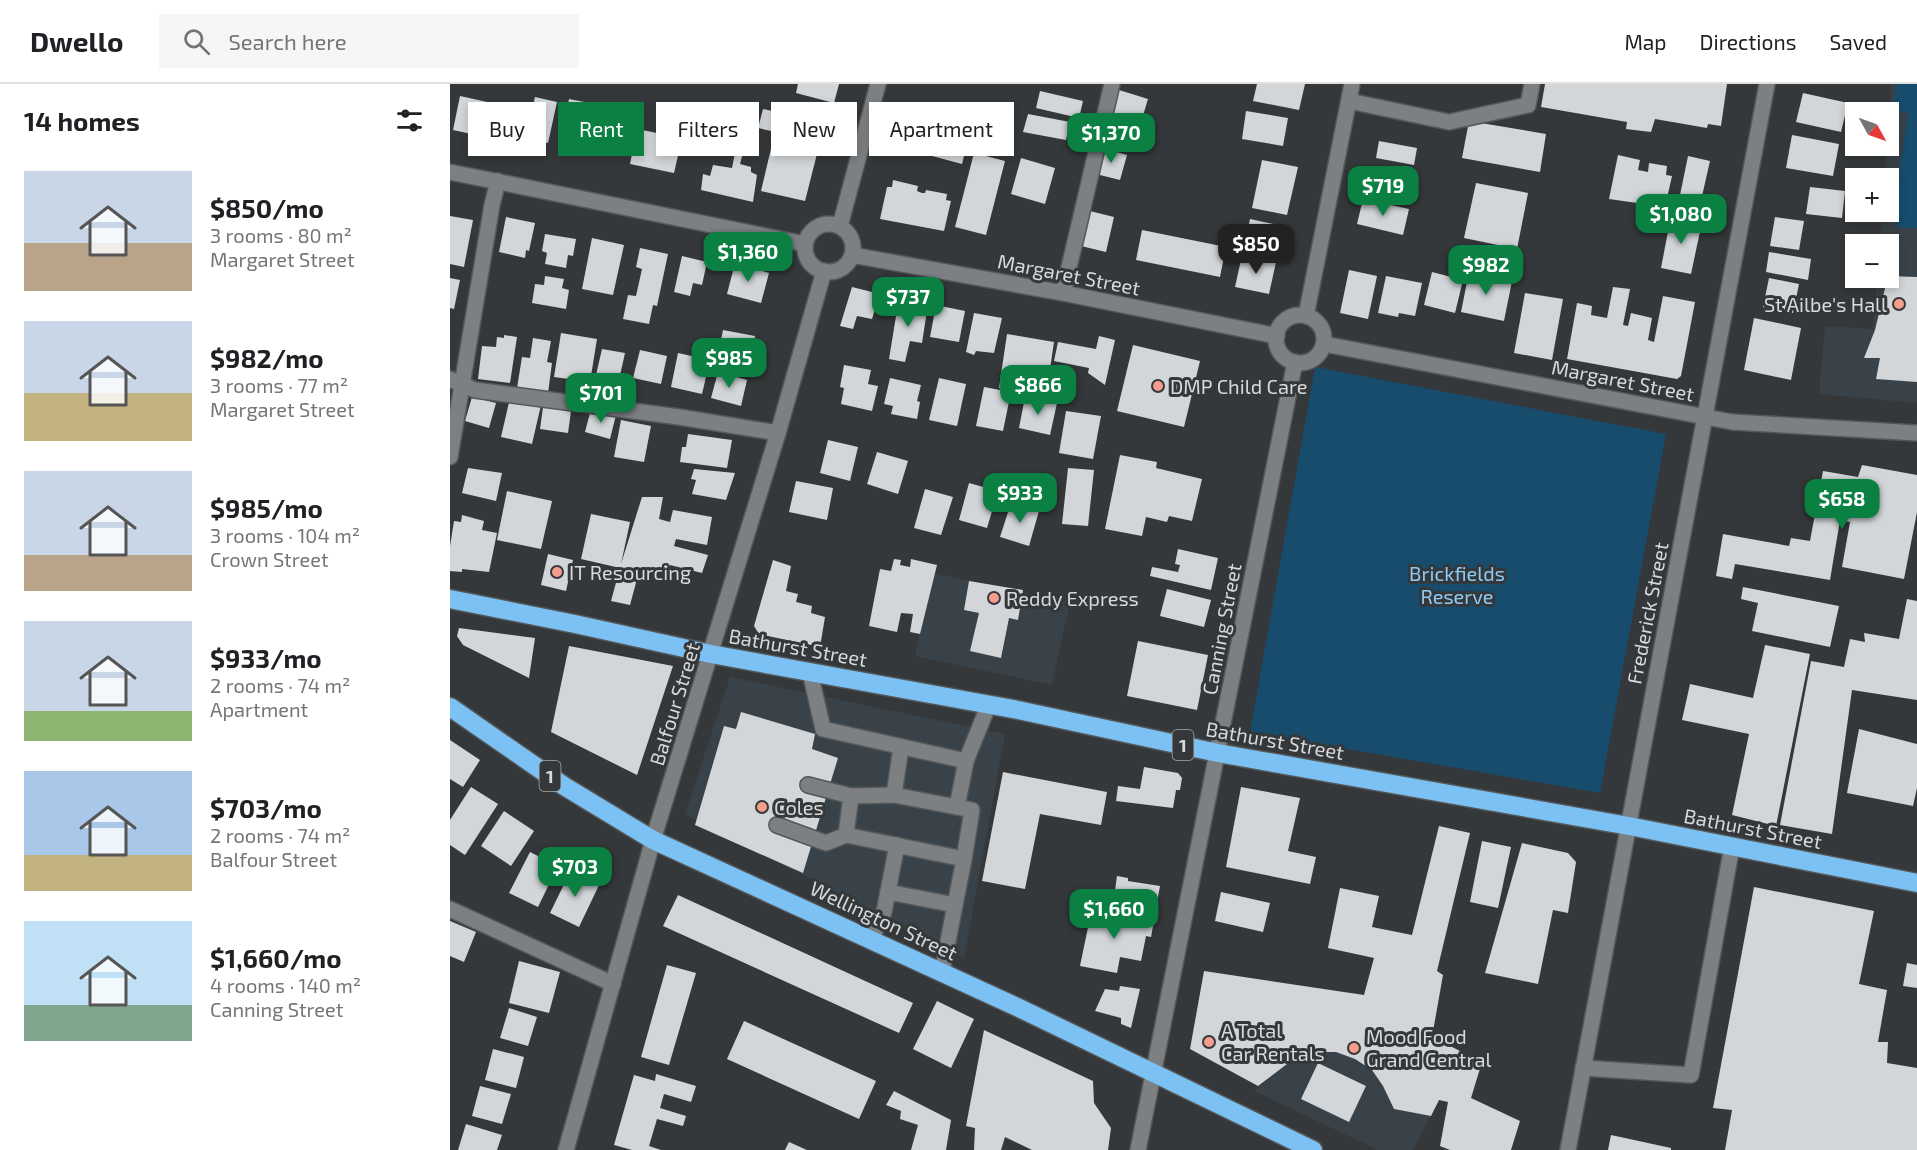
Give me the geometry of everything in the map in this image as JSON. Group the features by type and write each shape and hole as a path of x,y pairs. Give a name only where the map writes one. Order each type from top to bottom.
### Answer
{"highway":[{"name":"Bathurst Street","path":"450,599 711,654 989,704 1218,753 1629,826 1917,883"},
{"name":"Wellington Street","path":"450,707 564,786 653,840 942,972 1313,1150"}],"street":[{"path":"840,226 878,84"},
{"path":"1063,293 1112,84"},
{"path":"1306,316 1352,84"},
{"path":"1349,101 1449,122 1528,105 1532,84"},
{"name":"Frederick Street","path":"1568,1150 1767,84"},
{"path":"450,172 805,244"},
{"path":"450,457 456,382 498,181"},
{"path":"833,224 840,226 850,235 852,255 844,266 831,272 824,271 817,268 808,258 805,244 812,231 818,226 833,224"},
{"name":"Margaret Street","path":"852,255 1063,293 1277,336"},
{"name":"Balfour Street","path":"566,1150 653,840 778,433 824,271"},
{"path":"1306,316 1318,323 1322,330 1324,344 1316,357 1310,361 1295,362 1283,355 1277,343 1277,336 1284,322 1290,317 1306,316"},
{"name":"Margaret Street","path":"1324,344 1705,418 1757,425 1917,433"},
{"name":"Canning Street","path":"1138,1150 1295,362"},
{"path":"456,382 475,390 679,417 778,433"},
{"path":"810,672 823,729 966,761"},
{"path":"957,807 966,761 989,704"},
{"path":"894,795 901,747"},
{"path":"808,785 851,796 894,795 972,810 942,972"},
{"path":"846,835 851,796"},
{"path":"777,825 826,843 846,835 964,859"},
{"path":"871,939 884,912 897,845"},
{"path":"1583,1068 1691,1075 1732,846"},
{"path":"888,892 955,905"},
{"path":"450,909 613,984"}],"shaded area":[{"path":"1891,84 1917,84 1917,403 1819,394 1825,326 1873,329 1876,288 1899,288 1899,234 1880,234 1881,222 1899,222 1899,168 1885,168 1886,156 1899,156 1899,102 1890,102"},
{"path":"933,573 1070,602 1052,685 915,656"},
{"path":"730,677 1005,734 964,958 685,814"},
{"name":"Mood Food Grand Central","path":"1318,1052 1336,1052 1355,1059 1372,1070 1394,1109 1431,1116 1413,1150 1378,1150 1254,1091 1287,1064"}],"green space":[{"path":"1897,84 1917,84 1917,228 1896,227 1896,222 1899,222 1900,167 1908,113 1899,111 1899,102 1893,102"},
{"name":"Brickfields Reserve","path":"1315,367 1666,434 1600,793 1250,732"}],"building":[{"path":"798,84 839,84 834,102 796,93"},
{"path":"1257,84 1305,84 1299,110 1253,101"},
{"path":"1545,84 1727,84 1721,126 1708,124 1707,128 1655,119 1651,132 1626,129 1627,122 1541,107"},
{"path":"1119,90 1148,99 1138,132 1110,123"},
{"path":"1040,91 1083,101 1079,118 1036,108"},
{"path":"1803,93 1845,102 1841,132 1796,122"},
{"path":"460,96 488,102 468,102 468,133 453,130"},
{"path":"535,97 557,102 548,143 546,143 546,102 534,102"},
{"path":"569,99 585,102 568,102"},
{"path":"763,109 771,111 771,131 759,128"},
{"path":"1246,111 1288,118 1283,146 1242,139"},
{"path":"1028,114 1070,122 1066,140 1023,132"},
{"path":"1469,121 1546,134 1540,172 1462,158"},
{"path":"644,130 656,133 656,156 678,156 674,173 630,164 632,156 644,156"},
{"path":"1792,135 1839,144 1833,176 1786,168"},
{"path":"1379,141 1417,148 1414,165 1376,158"},
{"path":"1102,148 1127,155 1120,180 1096,174"},
{"path":"771,149 771,156 816,156 805,201 761,191"},
{"path":"1618,155 1640,160 1638,170 1648,172 1649,163 1667,166 1666,175 1672,176 1665,207 1609,199"},
{"path":"734,156 742,156 740,164 751,167 751,172 757,175 753,202 701,190 703,174 710,176 713,165 732,168"},
{"path":"932,156 964,156 962,164"},
{"path":"973,156 986,156 1005,161 986,235 955,227"},
{"path":"1688,156 1710,161 1700,205 1679,200"},
{"path":"1021,158 1055,168 1045,204 1011,194"},
{"path":"1262,160 1298,167 1287,215 1252,208"},
{"path":"1375,167 1408,173 1403,198 1370,192"},
{"path":"893,180 918,186 917,191 922,193 926,190 947,194 946,200 951,201 944,231 880,219 887,187 892,187"},
{"path":"1476,183 1528,193 1517,249 1464,238"},
{"path":"1810,187 1845,191 1842,218 1806,214"},
{"path":"1363,199 1409,209 1403,235 1357,224"},
{"path":"1090,211 1114,217 1106,252 1081,246"},
{"path":"450,216 473,220 464,267 450,264"},
{"path":"1671,216 1702,222 1691,274 1661,268"},
{"path":"506,217 535,223 529,251 526,250 525,258 499,252"},
{"path":"1775,217 1804,221 1799,250 1770,246"},
{"path":"1250,219 1283,226 1278,253 1244,247"},
{"path":"1142,230 1226,247 1220,277 1136,260"},
{"path":"545,234 576,239 573,256 568,255 566,268 545,264 547,253 542,251"},
{"path":"592,238 624,245 613,295 582,289"},
{"path":"640,248 668,254 657,306 653,305 649,324 623,319 628,295 636,296 642,269 636,267"},
{"path":"1769,252 1811,259 1808,280 1766,272"},
{"path":"1242,255 1276,262 1269,294 1235,287"},
{"path":"682,256 707,262 702,285 693,283 690,296 674,292"},
{"path":"735,263 769,273 761,303 727,294"},
{"path":"1349,270 1377,276 1368,319 1340,313"},
{"path":"1432,272 1463,280 1455,313 1424,305"},
{"path":"1469,272 1512,281 1504,321 1461,312"},
{"path":"545,276 564,279 562,288 569,290 566,309 532,303 535,284 544,285"},
{"path":"1386,276 1422,283 1415,316 1399,313 1398,317 1378,313"},
{"name":"St Ailbe's Hall","path":"1899,276 1917,277 1917,382 1876,379 1880,358 1864,358 1875,330 1885,288 1899,288"},
{"path":"450,278 460,280 454,309 450,308"},
{"path":"1769,278 1799,284 1793,313 1763,307"},
{"path":"852,287 880,294 872,319 857,316 853,329 840,326"},
{"path":"1613,287 1630,289 1623,325 1628,326 1631,313 1652,318 1648,340 1654,342 1663,296 1695,302 1681,376 1677,379 1567,359 1577,303 1592,306 1591,315 1607,318"},
{"path":"1525,293 1563,299 1552,360 1514,353"},
{"path":"899,298 928,304 922,343 910,341 905,362 889,359"},
{"path":"936,305 965,311 959,342 930,337"},
{"path":"974,313 1002,318 994,353 976,351 974,355 966,352"},
{"path":"1754,318 1801,328 1791,380 1744,370"},
{"path":"723,330 755,336 750,362 718,355"},
{"path":"561,333 597,339 590,382 554,377"},
{"path":"1007,334 1054,342 1046,396 999,388"},
{"path":"504,335 517,337 510,383 478,379 482,346 496,347 497,337 504,338"},
{"path":"1099,336 1115,340 1105,385 1088,373 1089,368 1054,361 1058,342 1096,349"},
{"path":"533,338 551,341 547,362 552,363 548,393 517,388 522,357 530,358"},
{"name":"DMP Child Care","path":"1133,345 1200,361 1184,427 1117,411"},
{"path":"602,349 625,353 619,380 596,375"},
{"path":"640,350 667,356 661,384 633,378"},
{"path":"678,353 710,360 702,394 671,387"},
{"path":"844,365 871,370 868,384 878,386 872,411 841,404 844,388 840,387"},
{"path":"718,372 747,380 741,406 711,398"},
{"path":"890,378 921,385 917,401 920,402 917,419 891,414 893,406 884,404"},
{"path":"939,378 966,384 957,426 929,420"},
{"path":"984,387 1011,392 1003,431 976,426"},
{"path":"472,397 496,403 489,428 465,421"},
{"path":"1025,397 1057,403 1050,435 1019,428"},
{"path":"510,398 541,405 532,444 501,437"},
{"path":"543,407 571,411 568,433 540,429"},
{"path":"591,409 616,415 610,439 585,432"},
{"path":"1066,411 1101,416 1093,459 1059,453"},
{"path":"621,420 651,426 644,462 614,457"},
{"path":"688,434 732,440 727,468 680,462 682,447 686,447"},
{"path":"828,440 858,447 850,481 820,473"},
{"path":"877,452 908,461 898,494 867,484"},
{"path":"1120,455 1157,462 1156,468 1202,479 1192,521 1169,516 1167,522 1146,517 1142,536 1105,529"},
{"path":"1862,465 1917,475 1917,512 1904,579 1842,567 1850,522 1840,520 1830,580 1735,564 1732,579 1716,576 1723,534 1789,546 1791,538 1810,541 1823,471 1858,477"},
{"path":"468,468 502,473 496,501 462,493"},
{"path":"1068,468 1094,470 1088,526 1062,524"},
{"path":"694,469 735,473 726,500 692,494 696,480 691,479"},
{"path":"796,481 833,488 827,520 789,512"},
{"path":"969,483 998,491 987,528 959,520"},
{"path":"925,489 953,497 941,535 914,528"},
{"path":"507,491 552,501 541,549 497,540"},
{"path":"642,497 663,497 659,519 670,522 673,510 712,517 707,545 676,539 674,546 708,555 702,573 670,565 668,571 647,571 645,581 637,579 630,605 611,601 620,568 581,559 591,514 630,522 621,564"},
{"path":"1011,503 1039,511 1029,546 1000,537"},
{"path":"462,515 484,521 482,530 497,533 489,572 462,569 462,572 450,571 450,546 454,521 461,522"},
{"path":"1178,549 1218,558 1211,590 1150,576 1152,567 1178,572 1180,565 1175,564"},
{"name":"IT Resourcing","path":"548,554 573,560 566,591 541,585"},
{"path":"894,559 901,560 900,565 910,567 911,559 937,565 920,634 910,632 913,614 901,613 897,632 869,626 880,569 891,571"},
{"path":"773,560 791,566 786,591 798,594 796,602 812,606 811,613 825,617 820,647 759,634 754,626"},
{"path":"969,581 1023,590 1018,620 1009,618 1001,658 970,651 979,613 964,610"},
{"path":"1743,587 1839,606 1830,647 1752,631 1758,603 1741,599"},
{"path":"1167,589 1211,600 1204,627 1160,616"},
{"path":"1907,599 1917,601 1917,700 1852,690 1832,834 1780,825 1811,661 1844,667 1850,639 1865,642 1864,633 1899,639"},
{"path":"459,628 535,638 529,678 463,645 457,636"},
{"path":"1138,641 1208,655 1197,710 1127,696"},
{"path":"1765,645 1810,654 1776,826 1732,815 1749,734 1682,720 1690,684 1753,698"},
{"path":"569,646 673,666 637,775 551,732"},
{"name":"Coles","path":"741,712 815,734 812,749 838,758 803,873 695,825 724,726 736,729"},
{"path":"1859,729 1917,744 1917,788 1913,806 1847,793"},
{"path":"450,740 480,760 463,787 450,779"},
{"path":"1144,767 1178,773 1182,778 1180,790 1176,790 1173,808 1116,801 1118,786 1140,789"},
{"path":"1003,772 1107,792 1101,825 1040,814 1025,889 982,881"},
{"path":"471,787 498,804 465,855 450,845 450,820"},
{"path":"1241,787 1300,798 1288,851 1316,857 1310,884 1226,867"},
{"path":"504,811 534,831 511,866 481,846"},
{"path":"1439,826 1470,833 1437,971 1443,975 1432,1037 1482,1062 1471,1098 1520,1121 1511,1150 1450,1150 1440,1146 1448,1102 1439,1100 1431,1116 1394,1109 1372,1070 1355,1059 1336,1052 1318,1052 1301,1057 1287,1064 1258,1086 1190,1049 1204,971 1364,995 1374,958 1328,948 1340,888 1379,896 1372,927 1412,935"},
{"path":"1482,841 1511,847 1498,908 1470,902"},
{"path":"1522,843 1568,853 1576,862 1568,913 1553,910 1538,984 1485,973"},
{"path":"530,852 558,866 538,907 509,893"},
{"path":"571,870 600,883 579,927 550,913"},
{"path":"1117,876 1128,878 1128,881 1160,886 1155,913 1126,909 1127,901 1114,898"},
{"path":"1754,887 1874,911 1859,984 1887,990 1878,1042 1888,1042 1887,1063 1917,1068 1917,1150 1725,1150 1732,1110 1713,1108"},
{"path":"1221,892 1270,903 1263,932 1215,921"},
{"path":"678,895 913,1003 899,1033 663,926"},
{"path":"1092,908 1154,921 1151,937 1146,936 1141,961 1120,957 1117,973 1080,966"},
{"path":"450,921 476,932 464,962 450,956"},
{"path":"519,961 560,972 549,1013 509,1003"},
{"path":"1907,963 1917,965 1917,988 1903,986"},
{"path":"667,965 696,973 669,1065 641,1057"},
{"path":"1120,986 1140,989 1131,1028 1121,1024 1121,1018 1095,1011 1105,989 1119,991"},
{"path":"937,1001 974,1019 951,1068 913,1049"},
{"path":"509,1008 537,1017 528,1046 500,1038"},
{"path":"744,1021 876,1081 859,1119 727,1059"},
{"path":"984,1030 1093,1081 1094,1103 1111,1128 1108,1150 1032,1150 1005,1137 1001,1150 974,1150 975,1128 966,1126"},
{"path":"493,1049 524,1057 516,1088 485,1080"},
{"path":"1318,1063 1366,1086 1349,1122 1301,1099"},
{"path":"656,1074 696,1086 691,1102 664,1094 660,1108 686,1116 683,1126 657,1119 649,1146 661,1150 632,1150 614,1145 634,1075 655,1081"},
{"path":"480,1086 511,1094 502,1124 472,1116"},
{"path":"894,1091 951,1120 946,1150 911,1150 918,1125 900,1119 901,1111 886,1105"},
{"path":"466,1124 502,1135 497,1150 458,1150"},
{"path":"1611,1135 1671,1148 1671,1150 1608,1150"},
{"path":"789,1142 807,1150 785,1150"}],"place":[{"name":"St Ailbe's Hall","path":"1899,304"},
{"name":"DMP Child Care","path":"1158,386"},
{"name":"IT Resourcing","path":"557,572"},
{"name":"Reddy Express","path":"994,598"},
{"name":"Coles","path":"762,807"},
{"name":"A Total Car Rentals","path":"1209,1042"},
{"name":"Mood Food Grand Central","path":"1354,1048"}]}
